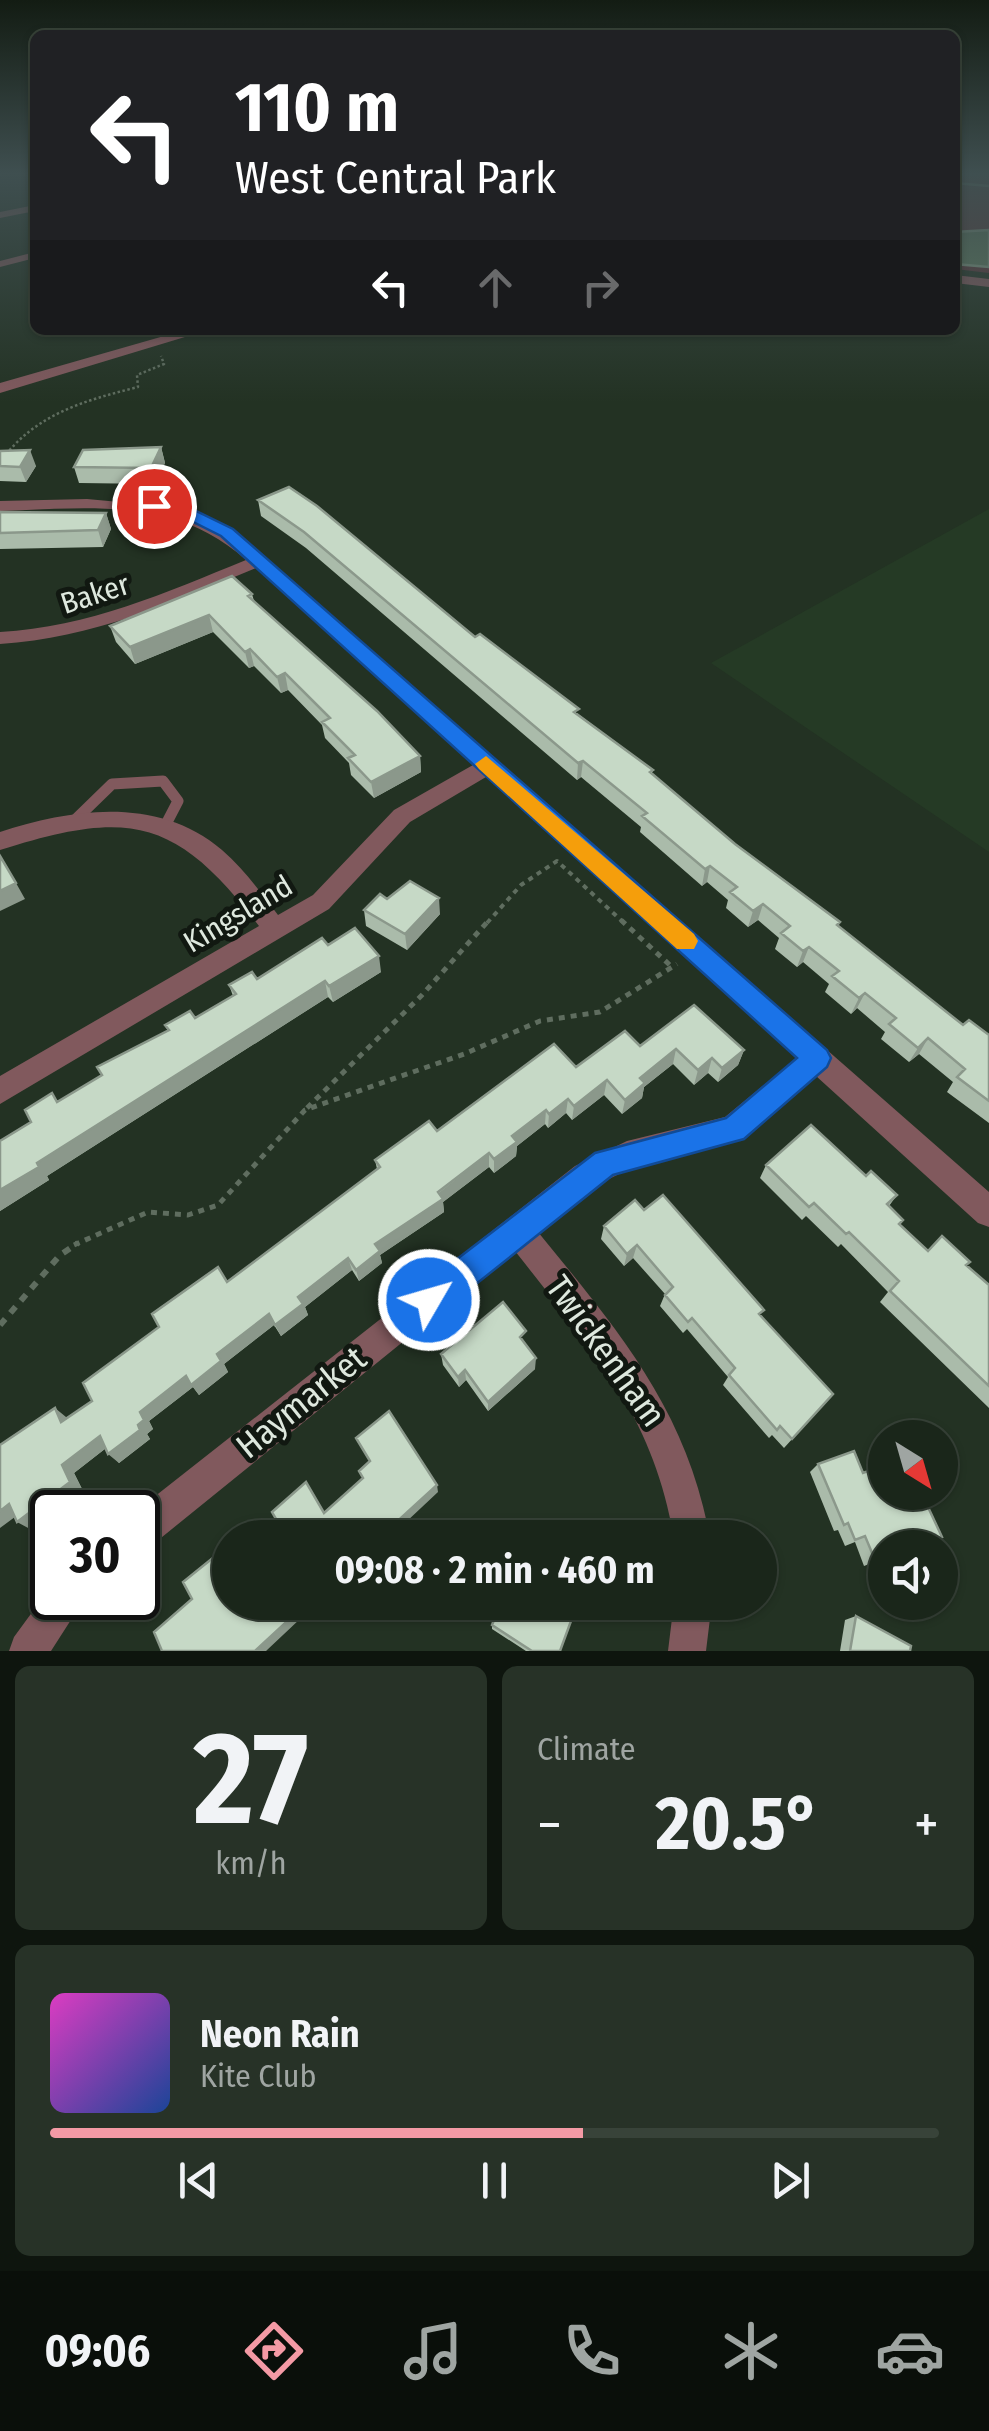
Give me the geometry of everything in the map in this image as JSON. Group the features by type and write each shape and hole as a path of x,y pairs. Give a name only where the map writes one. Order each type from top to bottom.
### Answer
{"street":[{"path":"0,264 29,257"},
{"path":"960,280 989,283"},
{"path":"0,388 184,335"},
{"path":"0,506 154,506 214,525 989,1212"},
{"name":"Baker","path":"0,638 48,636 96,626 258,561"},
{"name":"Kingsland","path":"0,1091 321,902 402,816 488,766"},
{"path":"0,841 74,820 122,820 164,828 210,853 276,930"},
{"name":"Haymarket","path":"160,1515 605,1163 734,1130 817,1058"},
{"name":"Twickenham","path":"517,1230 615,1355 664,1427 690,1520"},
{"path":"28,1651 50,1620"},
{"path":"686,1651 690,1620"}],"lane":[{"path":"74,820 102,787 128,778 162,782 178,801 164,828"}],"path":[{"path":"0,462 16,436 28,426 68,404 138,387 137,375 164,364 161,356"},
{"path":"0,1325 60,1255 90,1236 148,1212 188,1214 218,1205 305,1110 422,995 521,885 557,861 673,968"},
{"path":"305,1110 464,1054 540,1021 600,1012 696,950"}],"shaded area":[{"path":"960,249 989,249 989,273 960,270"},
{"path":"960,249 989,249 989,267 960,264"},
{"path":"989,509 989,852 711,663"}],"building":[{"path":"161,447 151,468 74,467 83,450"},
{"path":"30,450 20,467 0,466 0,451"},
{"path":"289,487 475,637 480,634 579,709 574,712 653,770 650,772 735,844 840,922 837,925 963,1025 969,1020 989,1035 989,1101 957,1077 965,1069 928,1038 918,1048 889,1024 896,1018 865,993 859,998 832,976 839,971 809,947 803,951 781,933 790,926 763,904 753,911 730,892 737,887 710,866 705,869 642,816 647,813 583,761 578,763 304,532 258,500"},
{"path":"0,512 106,513 98,530 0,533"},
{"path":"232,576 252,594 248,596 377,711 420,756 371,782 348,758 355,755 322,722 330,718 285,673 277,677 250,649 245,652 209,615 130,647 110,626"},
{"path":"0,856 16,883 0,891"},
{"path":"410,881 439,898 405,934 364,910 380,894 387,899"},
{"path":"355,928 379,956 329,986 325,981 0,1190 0,1141 31,1122 25,1110 52,1093 57,1102 102,1075 97,1067 169,1030 165,1025 190,1011 195,1018 236,994 229,985 252,972 257,979 322,938 328,945"},
{"path":"694,1005 744,1050 722,1068 712,1058 698,1070 676,1049 640,1078 645,1083 625,1100 607,1080 574,1106 568,1099 549,1114 546,1110 512,1136 517,1142 494,1159 489,1153 438,1192 443,1199 375,1244 380,1251 356,1270 348,1258 298,1297 303,1304 275,1325 269,1314 217,1354 221,1361 191,1385 186,1376 140,1412 144,1420 138,1425 140,1430 108,1454 100,1436 62,1465 70,1482 59,1490 30,1490 30,1512 17,1522 9,1504 0,1511 0,1445 55,1408 61,1422 92,1401 83,1383 159,1327 152,1314 218,1267 227,1282 380,1167 375,1160 429,1121 437,1131 554,1044 576,1067 625,1031 640,1046"},
{"path":"811,1125 866,1176 871,1171 897,1195 887,1204 903,1220 899,1224 928,1251 942,1236 989,1285 989,1386 890,1291 899,1281 849,1232 846,1234 814,1203 809,1207 766,1165"},
{"path":"663,1195 764,1310 759,1314 833,1394 792,1439 780,1426 777,1430 729,1375 735,1368 692,1318 688,1322 665,1295 673,1287 637,1245 627,1254 604,1226 635,1200 644,1210"},
{"path":"503,1302 526,1331 520,1337 536,1358 488,1402 465,1370 458,1377 441,1354"},
{"path":"389,1411 437,1485 399,1520 275,1520 272,1512 306,1482 324,1513 363,1478 359,1471 370,1461 356,1438"},
{"path":"854,1451 863,1473 868,1471 868,1510 929,1510 939,1530 868,1530 868,1543 865,1536 855,1540 848,1523 844,1525 818,1464"},
{"path":"212,1559 212,1620 289,1620 255,1651 162,1651 154,1632 192,1599 183,1582"},
{"path":"856,1616 911,1646 910,1651 850,1651"},
{"path":"494,1620 571,1620 560,1651 532,1651 492,1625"}],"slow traffic":[{"path":"486,764 686,941"}],"route":[{"path":"154,506 190,514 227,533 817,1058 734,1130 605,1163 429,1300"}]}
